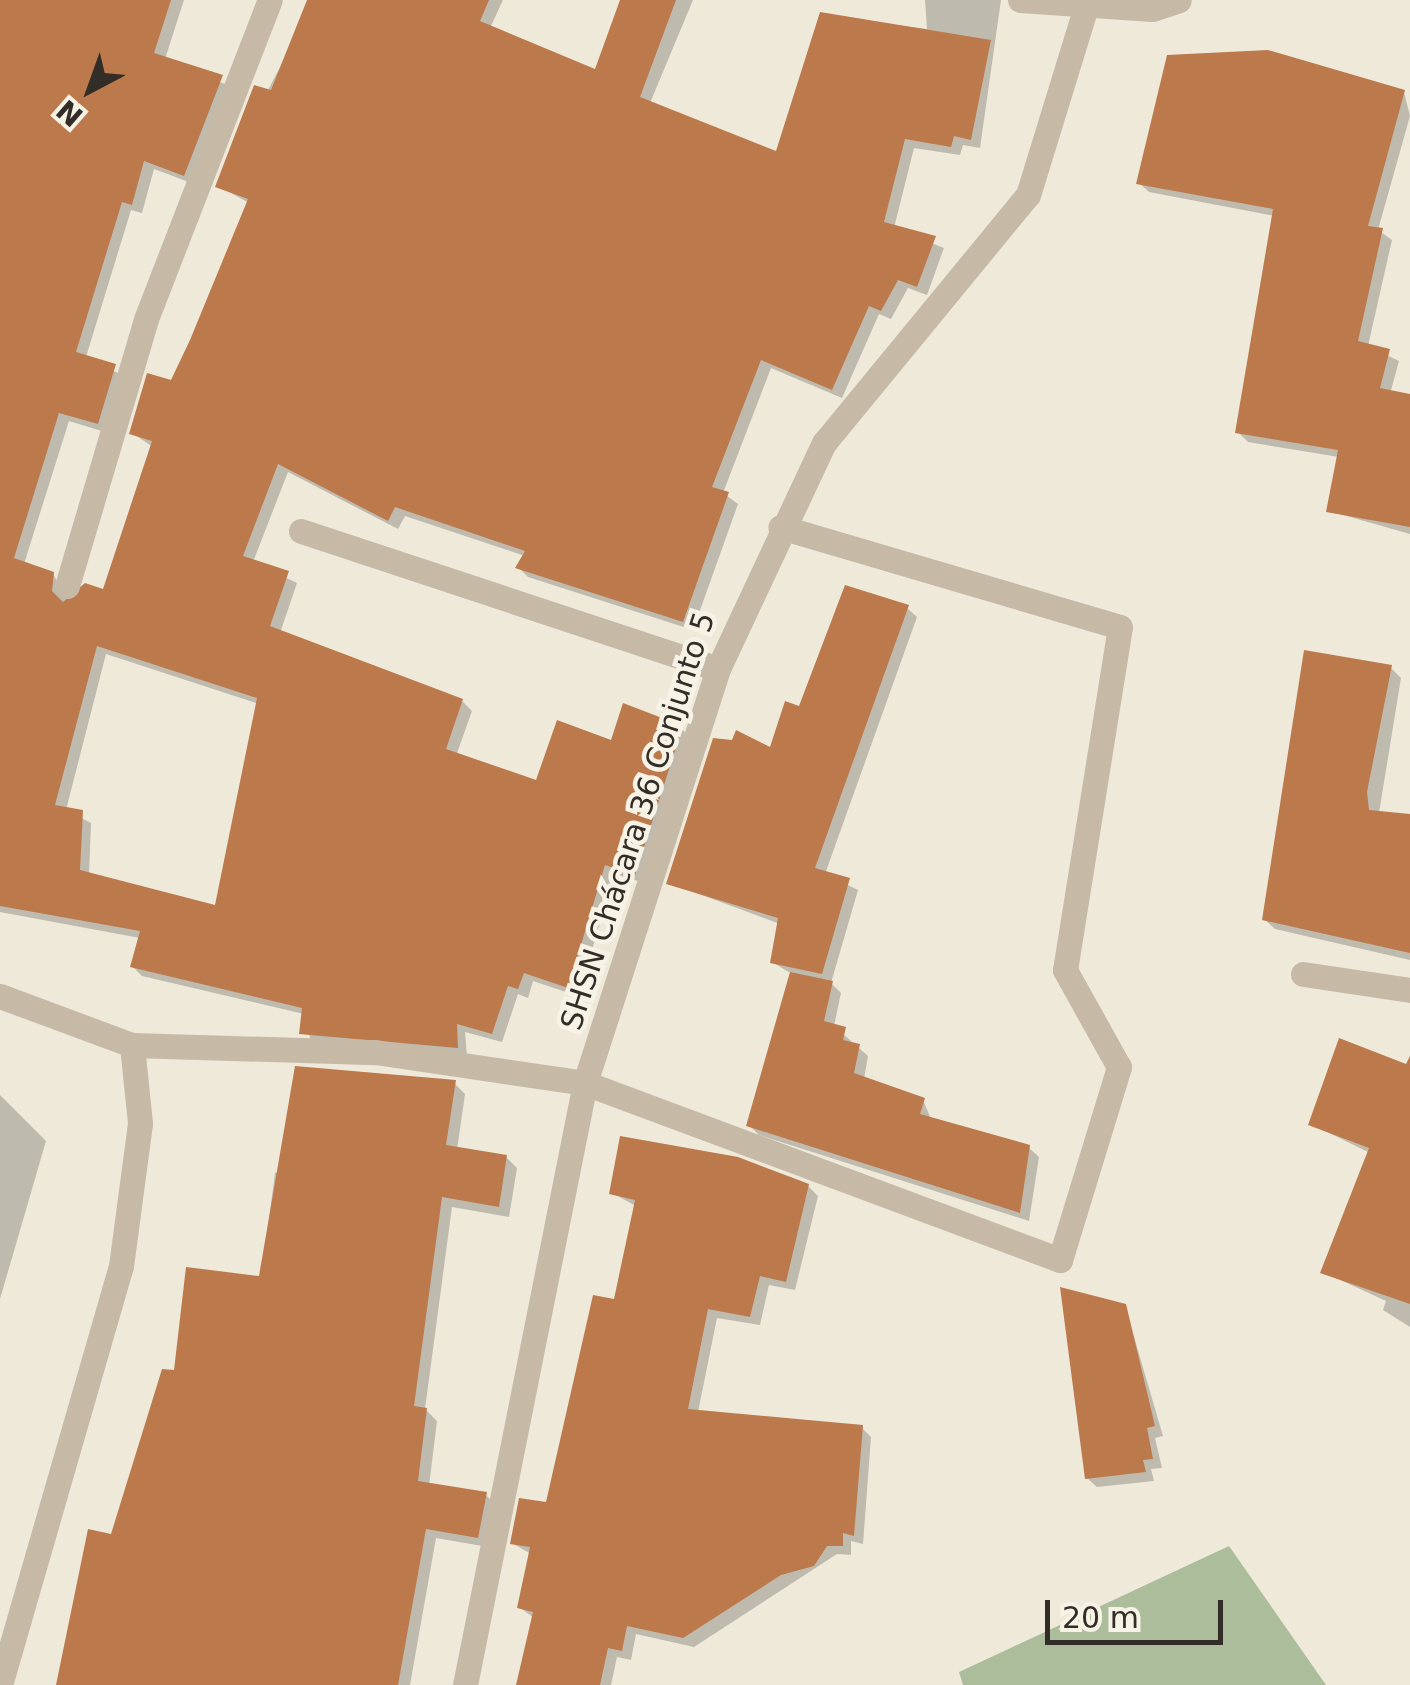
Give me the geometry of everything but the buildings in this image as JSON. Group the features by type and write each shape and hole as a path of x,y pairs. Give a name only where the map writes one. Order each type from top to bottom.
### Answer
{"street":[{"path":"67,586 146,320 270,0"},
{"path":"1020,0 1152,9 1179,0"},
{"name":"SHSN Chácara 36 Conjunto 5","path":"470,1682 585,1084 718,669 780,527 846,414 1028,195 1086,7"},
{"path":"0,996 132,1045 375,1052 585,1084 1060,1260 1120,1068 1065,970 1120,627 780,527"},
{"path":"301,531 718,669"},
{"path":"1303,974 1410,990"},
{"path":"0,1684 121,1266 140,1123 132,1045"}],"green space":[{"path":"1229,1546 1326,1685 963,1685 959,1672"}]}
